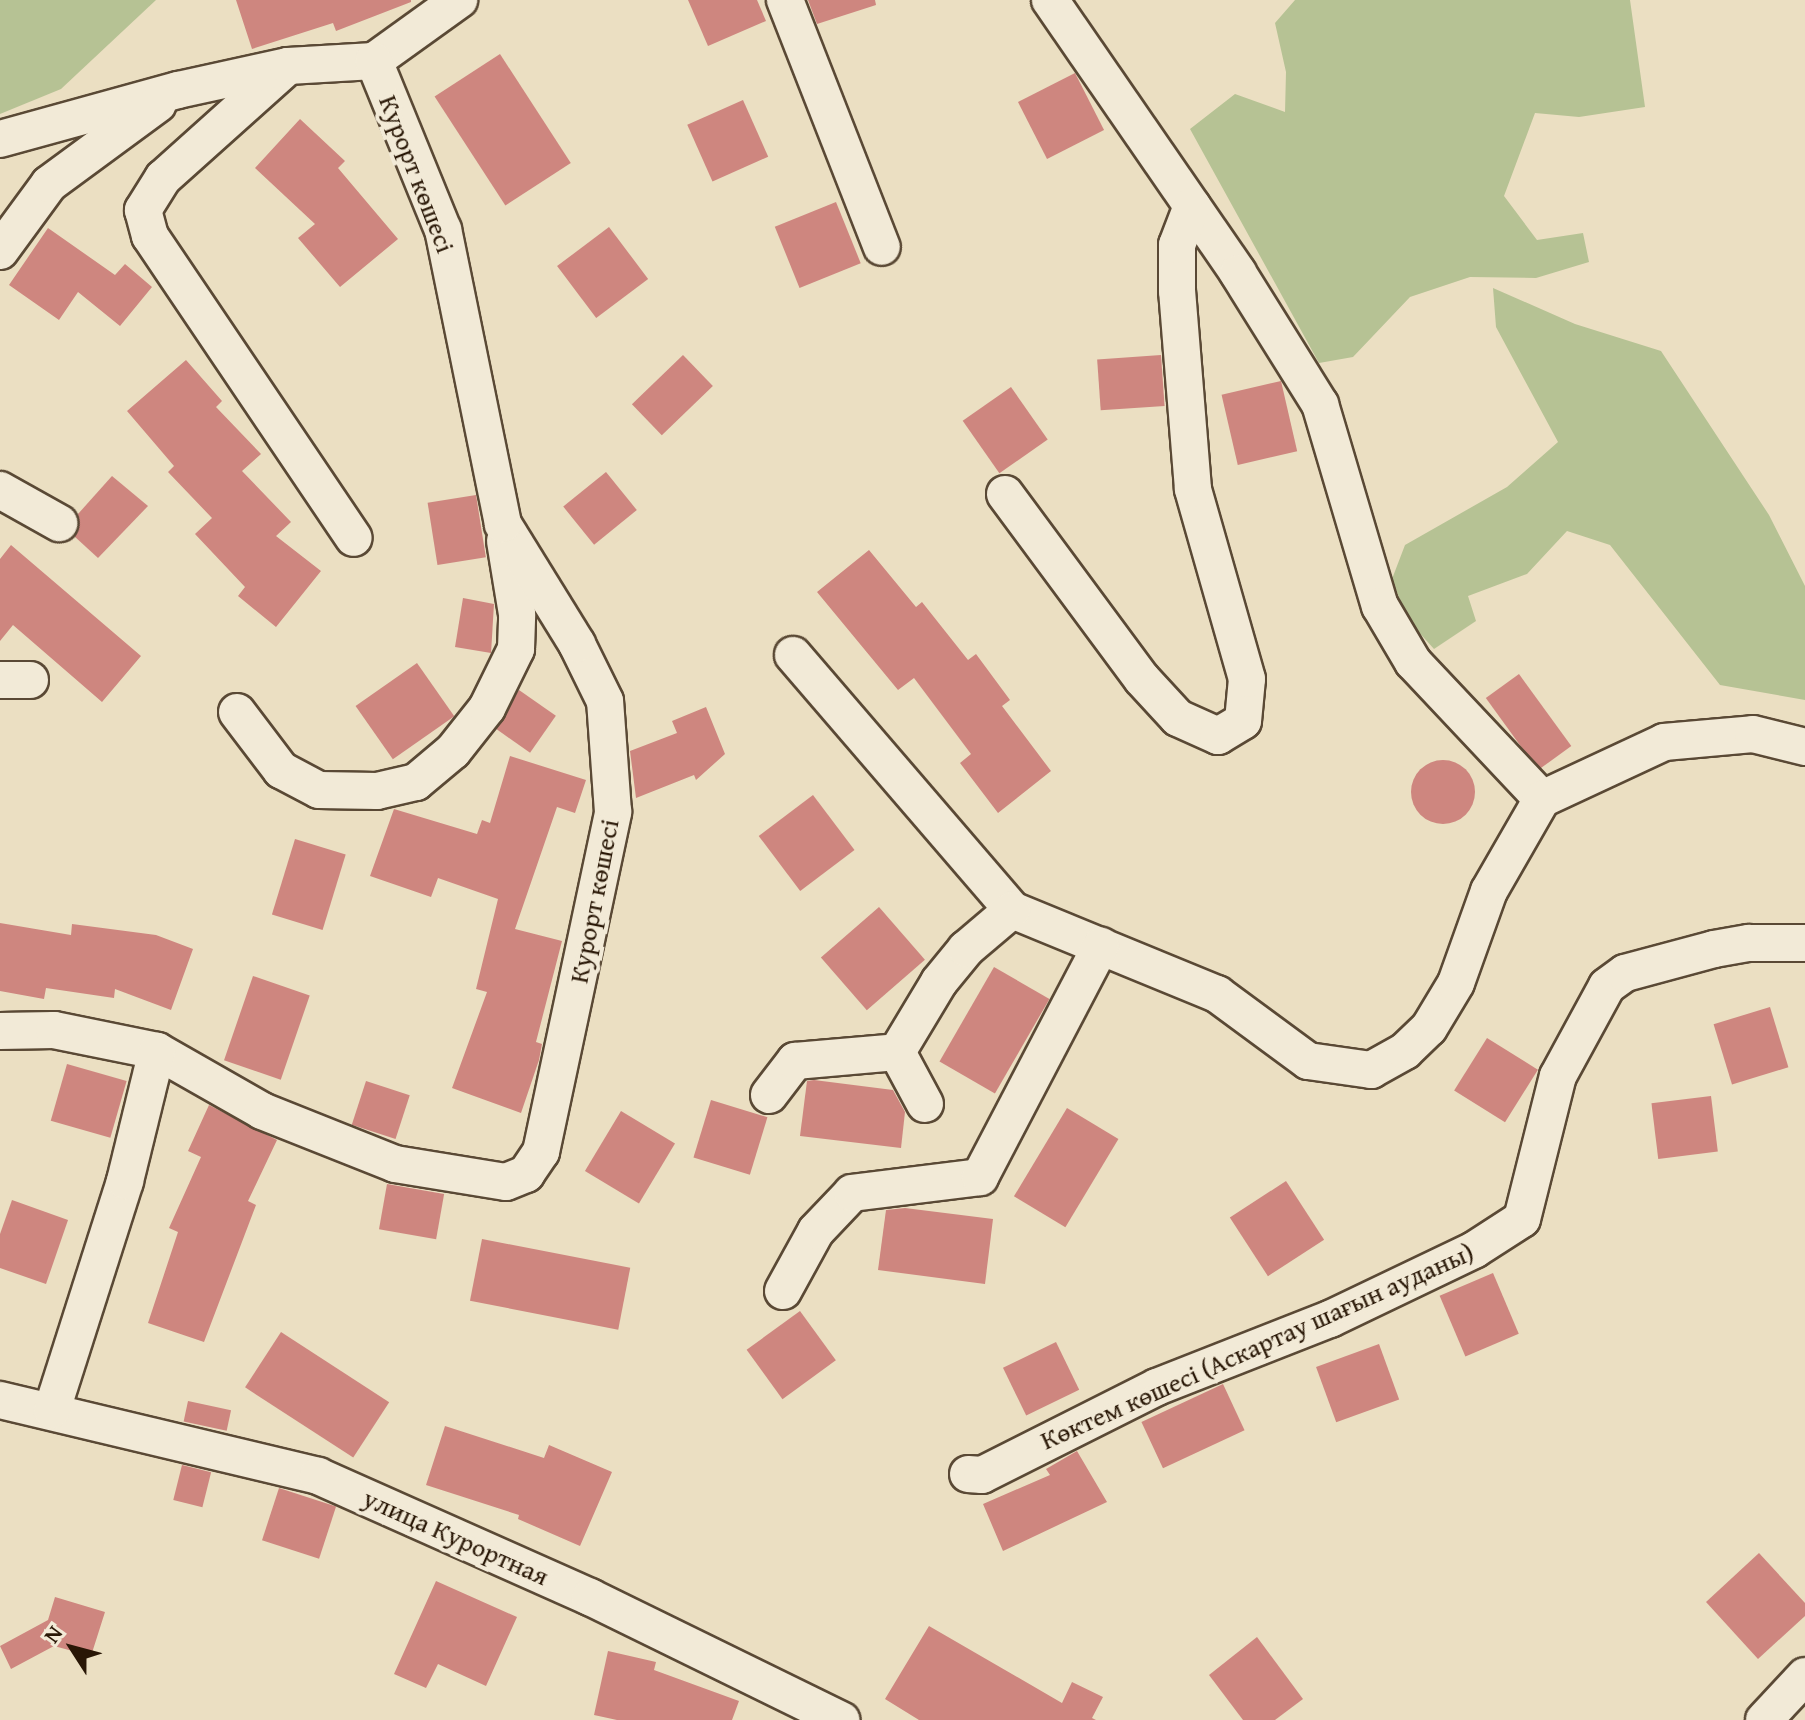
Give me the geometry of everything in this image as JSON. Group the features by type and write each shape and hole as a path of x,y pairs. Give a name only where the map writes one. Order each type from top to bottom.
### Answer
{"street":[{"name":"Курорт көшесі","path":"0,139 178,90 288,66 374,61 459,0"},
{"path":"785,0 882,247"},
{"path":"1050,0 1192,206 1320,404 1380,606 1413,662 1542,799"},
{"name":"Курорт көшесі","path":"0,1031 54,1030 157,1051 262,1111 395,1164 506,1182 526,1174 541,1152 613,812 605,701 577,644 503,524 443,230 374,61"},
{"path":"288,66 163,178 143,210 150,236 354,538"},
{"path":"0,251 49,184 178,90"},
{"path":"1005,494 1142,679 1178,718 1218,736 1243,721 1247,679 1193,489 1177,276 1177,245 1192,206"},
{"path":"0,490 59,523"},
{"path":"237,712 281,770 319,790 377,791 416,782 453,751 487,708 516,649 517,614 503,524"},
{"path":"793,655 1012,910 1217,994 1308,1061 1371,1070 1405,1051 1429,1028 1456,983 1489,891 1542,799 1664,742 1753,734 1805,747"},
{"path":"897,1052 939,982 966,949 1012,910"},
{"name":"Көктем көшесі (Аскартау шағын ауданы)","path":"968,1474 982,1475 1157,1387 1330,1319 1474,1250 1522,1219 1558,1076 1607,986 1625,973 1714,949 1805,943"},
{"path":"783,1291 816,1231 852,1193 980,1177 1101,946"},
{"path":"0,1400 52,1410 125,1181 157,1051"},
{"path":"769,1095 795,1061 897,1052"},
{"path":"897,1052 925,1104"},
{"name":"улица Курортная","path":"52,1410 318,1476 590,1597 841,1720"},
{"path":"1764,1720 1805,1676"}],"green space":[{"path":"0,0 156,0 61,89 0,114"},
{"path":"1295,0 1630,0 1645,107 1579,117 1535,113 1504,196 1537,240 1583,233 1589,262 1536,278 1470,277 1410,297 1353,357 1319,363 1190,129 1235,94 1285,112 1286,72 1275,23"},
{"path":"1493,288 1575,324 1661,351 1769,515 1805,586 1805,700 1720,685 1610,545 1567,531 1527,574 1468,596 1476,621 1434,649 1407,619 1392,579 1405,545 1507,487 1558,442 1496,327"}],"building":[{"path":"236,0 411,2 336,31 333,23 252,49"},
{"path":"688,0 757,0 766,21 708,46"},
{"path":"808,0 875,0 876,5 817,24"},
{"path":"500,54 571,163 505,206 435,96"},
{"path":"1075,73 1104,130 1047,159 1018,102"},
{"path":"743,100 768,157 712,181 687,125"},
{"path":"300,119 345,161 338,168 398,239 340,287 298,238 315,224 255,168"},
{"path":"836,202 861,263 800,288 775,227"},
{"path":"609,227 648,279 596,318 557,266"},
{"path":"48,228 115,275 125,264 152,287 120,326 78,292 59,320 9,285"},
{"path":"683,355 713,386 662,435 632,404"},
{"path":"1161,355 1165,406 1101,410 1097,359"},
{"path":"186,360 222,401 216,407 261,454 242,471 291,522 276,536 321,571 276,627 238,596 245,587 195,534 212,518 168,472 174,466 127,411"},
{"path":"1281,381 1297,451 1238,465 1222,395"},
{"path":"1011,387 1048,439 999,473 963,421"},
{"path":"606,472 637,510 594,545 563,507"},
{"path":"112,476 148,506 98,558 74,536 78,514"},
{"path":"476,495 486,557 437,565 428,503"},
{"path":"11,545 141,656 102,702 13,625 0,641 0,559"},
{"path":"869,550 916,607 922,602 968,660 976,654 1010,700 1002,706 1051,771 998,813 960,763 971,754 914,678 898,690 817,592"},
{"path":"463,598 494,604 491,653 455,647"},
{"path":"417,663 454,716 393,759 356,706"},
{"path":"1519,674 1571,746 1538,770 1486,698"},
{"path":"519,690 556,716 530,753 493,727"},
{"path":"706,707 725,754 696,780 694,775 636,798 630,751 677,733 672,721"},
{"path":"510,756 586,780 575,813 557,807 515,929 562,941 536,1042 542,1044 539,1060 521,1113 452,1088 487,992 476,989 498,899 438,878 431,897 370,876 394,809 477,834 482,820 490,823"},
{"path":"1443,760 1461,766 1469,774 1475,792 1469,810 1461,818 1443,824 1425,818 1417,810 1411,792 1417,774 1425,766"},
{"path":"813,795 855,850 800,891 759,836"},
{"path":"295,839 346,854 323,930 272,915"},
{"path":"879,907 925,960 867,1010 821,958"},
{"path":"0,923 71,935 72,924 156,935 193,949 171,1010 115,989 114,998 46,988 44,999 0,991"},
{"path":"994,967 1049,999 995,1093 940,1061"},
{"path":"253,976 310,996 281,1080 224,1060"},
{"path":"1770,1007 1788,1067 1732,1084 1714,1024"},
{"path":"1487,1038 1538,1070 1505,1122 1454,1091"},
{"path":"67,1064 127,1081 110,1138 51,1121"},
{"path":"366,1081 410,1095 396,1139 352,1125"},
{"path":"807,1081 893,1090 905,1112 901,1148 800,1136"},
{"path":"1711,1096 1718,1152 1658,1159 1651,1103"},
{"path":"711,1100 767,1117 750,1175 693,1157"},
{"path":"209,1105 277,1140 248,1201 256,1205 204,1342 148,1323 178,1232 169,1228 201,1157 188,1151"},
{"path":"1067,1108 1118,1139 1065,1227 1014,1196"},
{"path":"621,1111 675,1143 639,1203 585,1171"},
{"path":"1286,1181 1324,1240 1268,1276 1230,1217"},
{"path":"387,1184 444,1194 436,1239 379,1229"},
{"path":"12,1200 68,1220 46,1284 0,1268 0,1234"},
{"path":"905,1208 993,1219 985,1284 878,1270 886,1210"},
{"path":"482,1239 630,1268 618,1330 470,1301"},
{"path":"1493,1273 1519,1334 1465,1356 1440,1296"},
{"path":"800,1311 836,1360 782,1399 747,1350"},
{"path":"281,1332 389,1402 353,1458 245,1387"},
{"path":"1056,1342 1079,1390 1026,1415 1003,1368"},
{"path":"1379,1344 1399,1399 1336,1422 1316,1367"},
{"path":"1223,1384 1245,1430 1163,1468 1141,1422"},
{"path":"188,1401 231,1410 227,1431 184,1422"},
{"path":"445,1426 544,1458 549,1445 612,1472 580,1546 518,1519 519,1515 426,1485"},
{"path":"1077,1451 1107,1502 1003,1551 983,1504 1050,1475 1046,1469"},
{"path":"182,1465 211,1472 202,1507 173,1500"},
{"path":"279,1488 336,1507 319,1559 262,1540"},
{"path":"1759,1553 1805,1603 1805,1616 1758,1659 1706,1602"},
{"path":"436,1581 517,1617 486,1686 438,1664 426,1688 394,1674"},
{"path":"55,1597 105,1612 91,1656 54,1646 11,1669 0,1646 48,1620"},
{"path":"929,1626 1062,1703 1072,1682 1103,1697 1092,1718 1096,1720 919,1720 885,1699"},
{"path":"1257,1637 1303,1699 1275,1720 1243,1720 1209,1675"},
{"path":"608,1651 656,1662 654,1670 739,1701 732,1720 617,1720 594,1715"}]}
